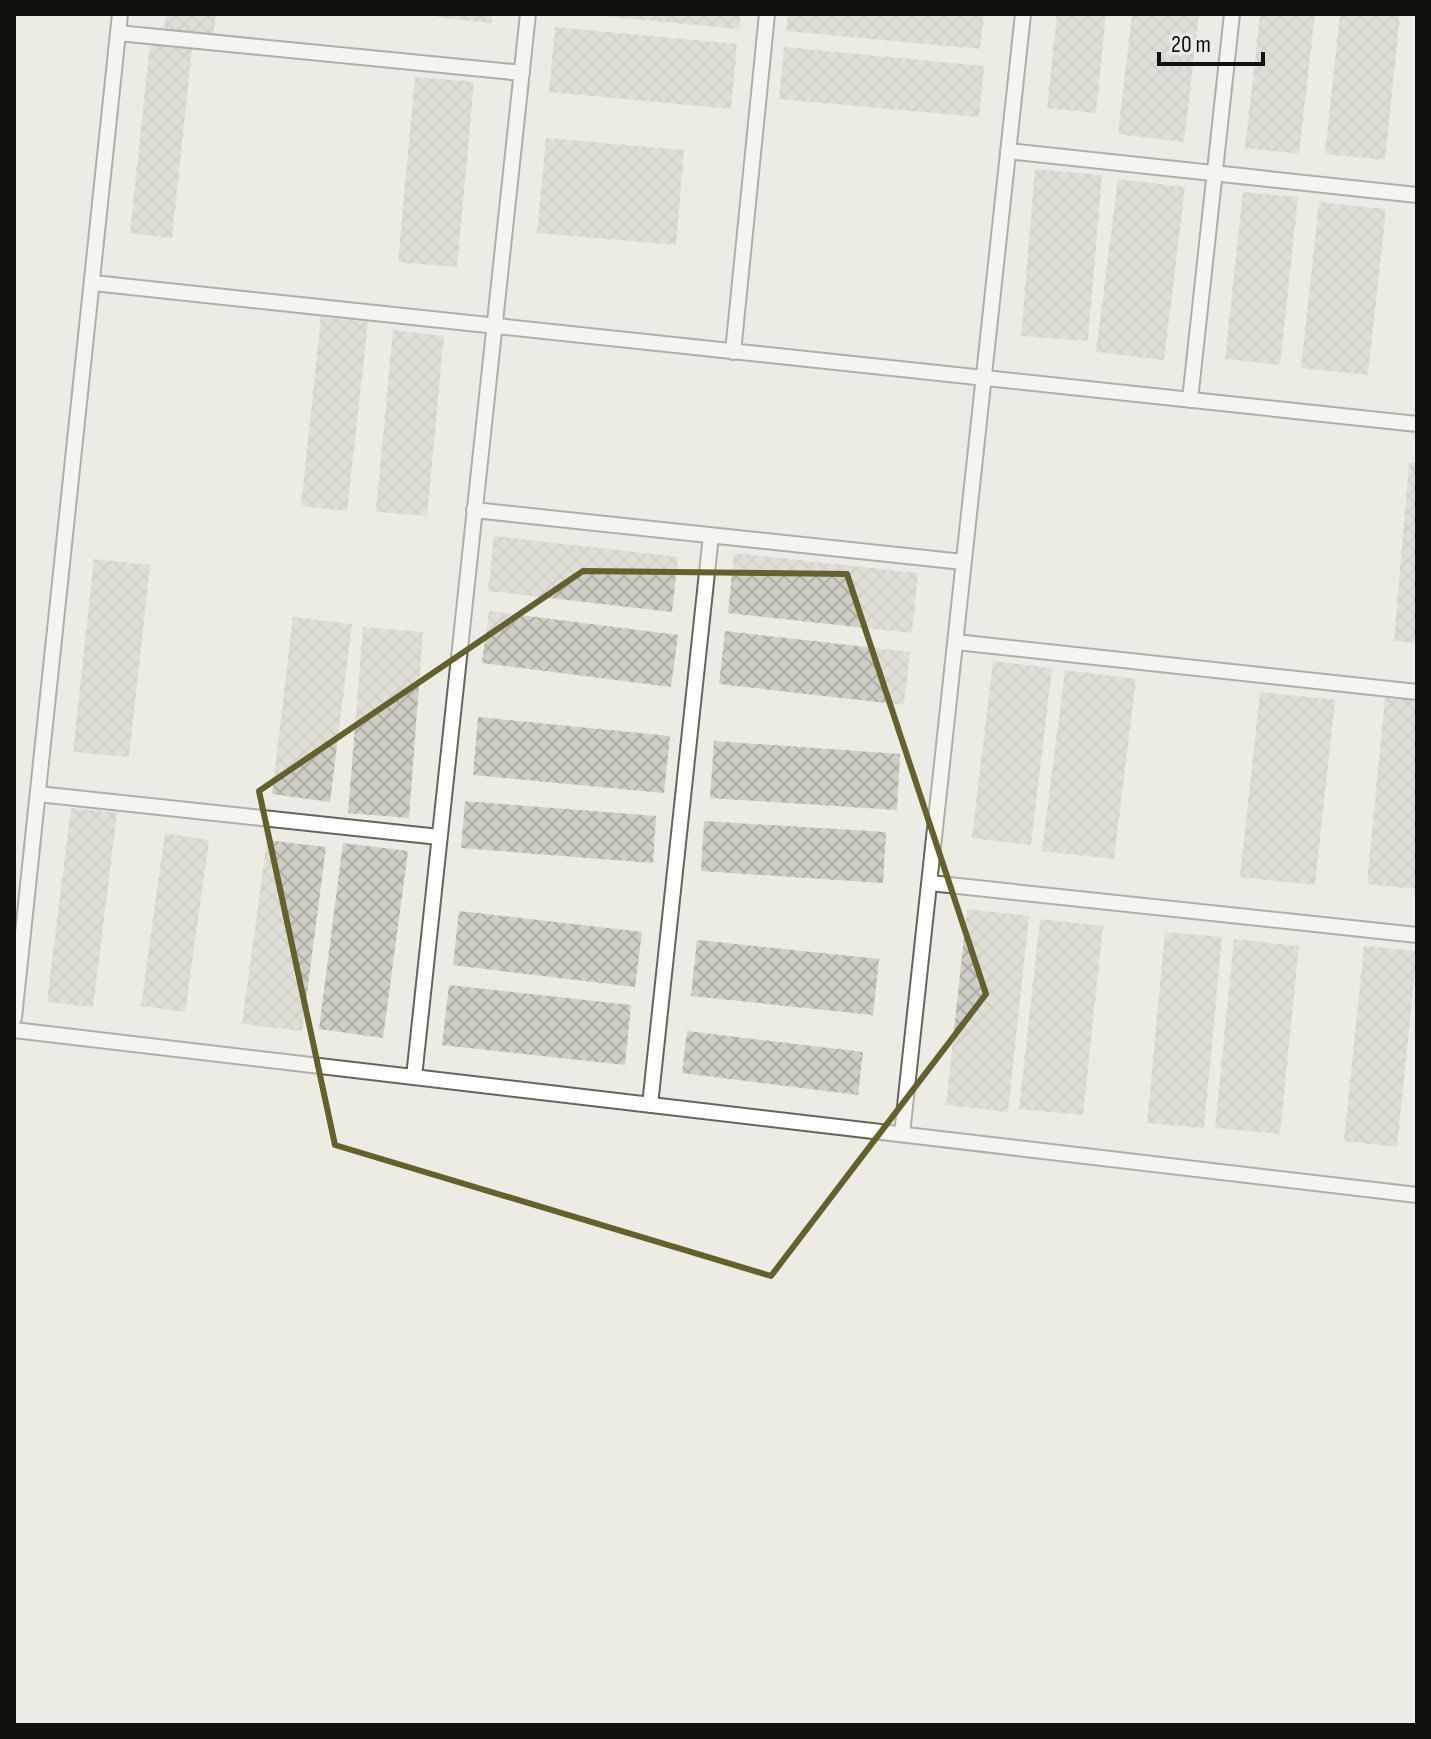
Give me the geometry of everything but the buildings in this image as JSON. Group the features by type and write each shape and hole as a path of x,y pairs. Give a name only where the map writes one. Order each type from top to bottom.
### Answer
{"lane":[{"path":"14,1018 120,14"},
{"path":"414,1077 528,14"},
{"path":"733,352 767,14"},
{"path":"902,1134 1023,14"},
{"path":"1190,400 1232,14"},
{"path":"118,33 522,73"},
{"path":"1008,151 1416,190"},
{"path":"93,283 1417,424"},
{"path":"474,510 963,562"},
{"path":"650,1105 711,535"},
{"path":"956,642 1417,692"},
{"path":"38,794 439,837"},
{"path":"930,883 1417,935"},
{"path":"14,1030 1417,1195"}],"highlighted area":[{"path":"583,571 847,574 986,994 771,1276 335,1145 259,791"}]}
